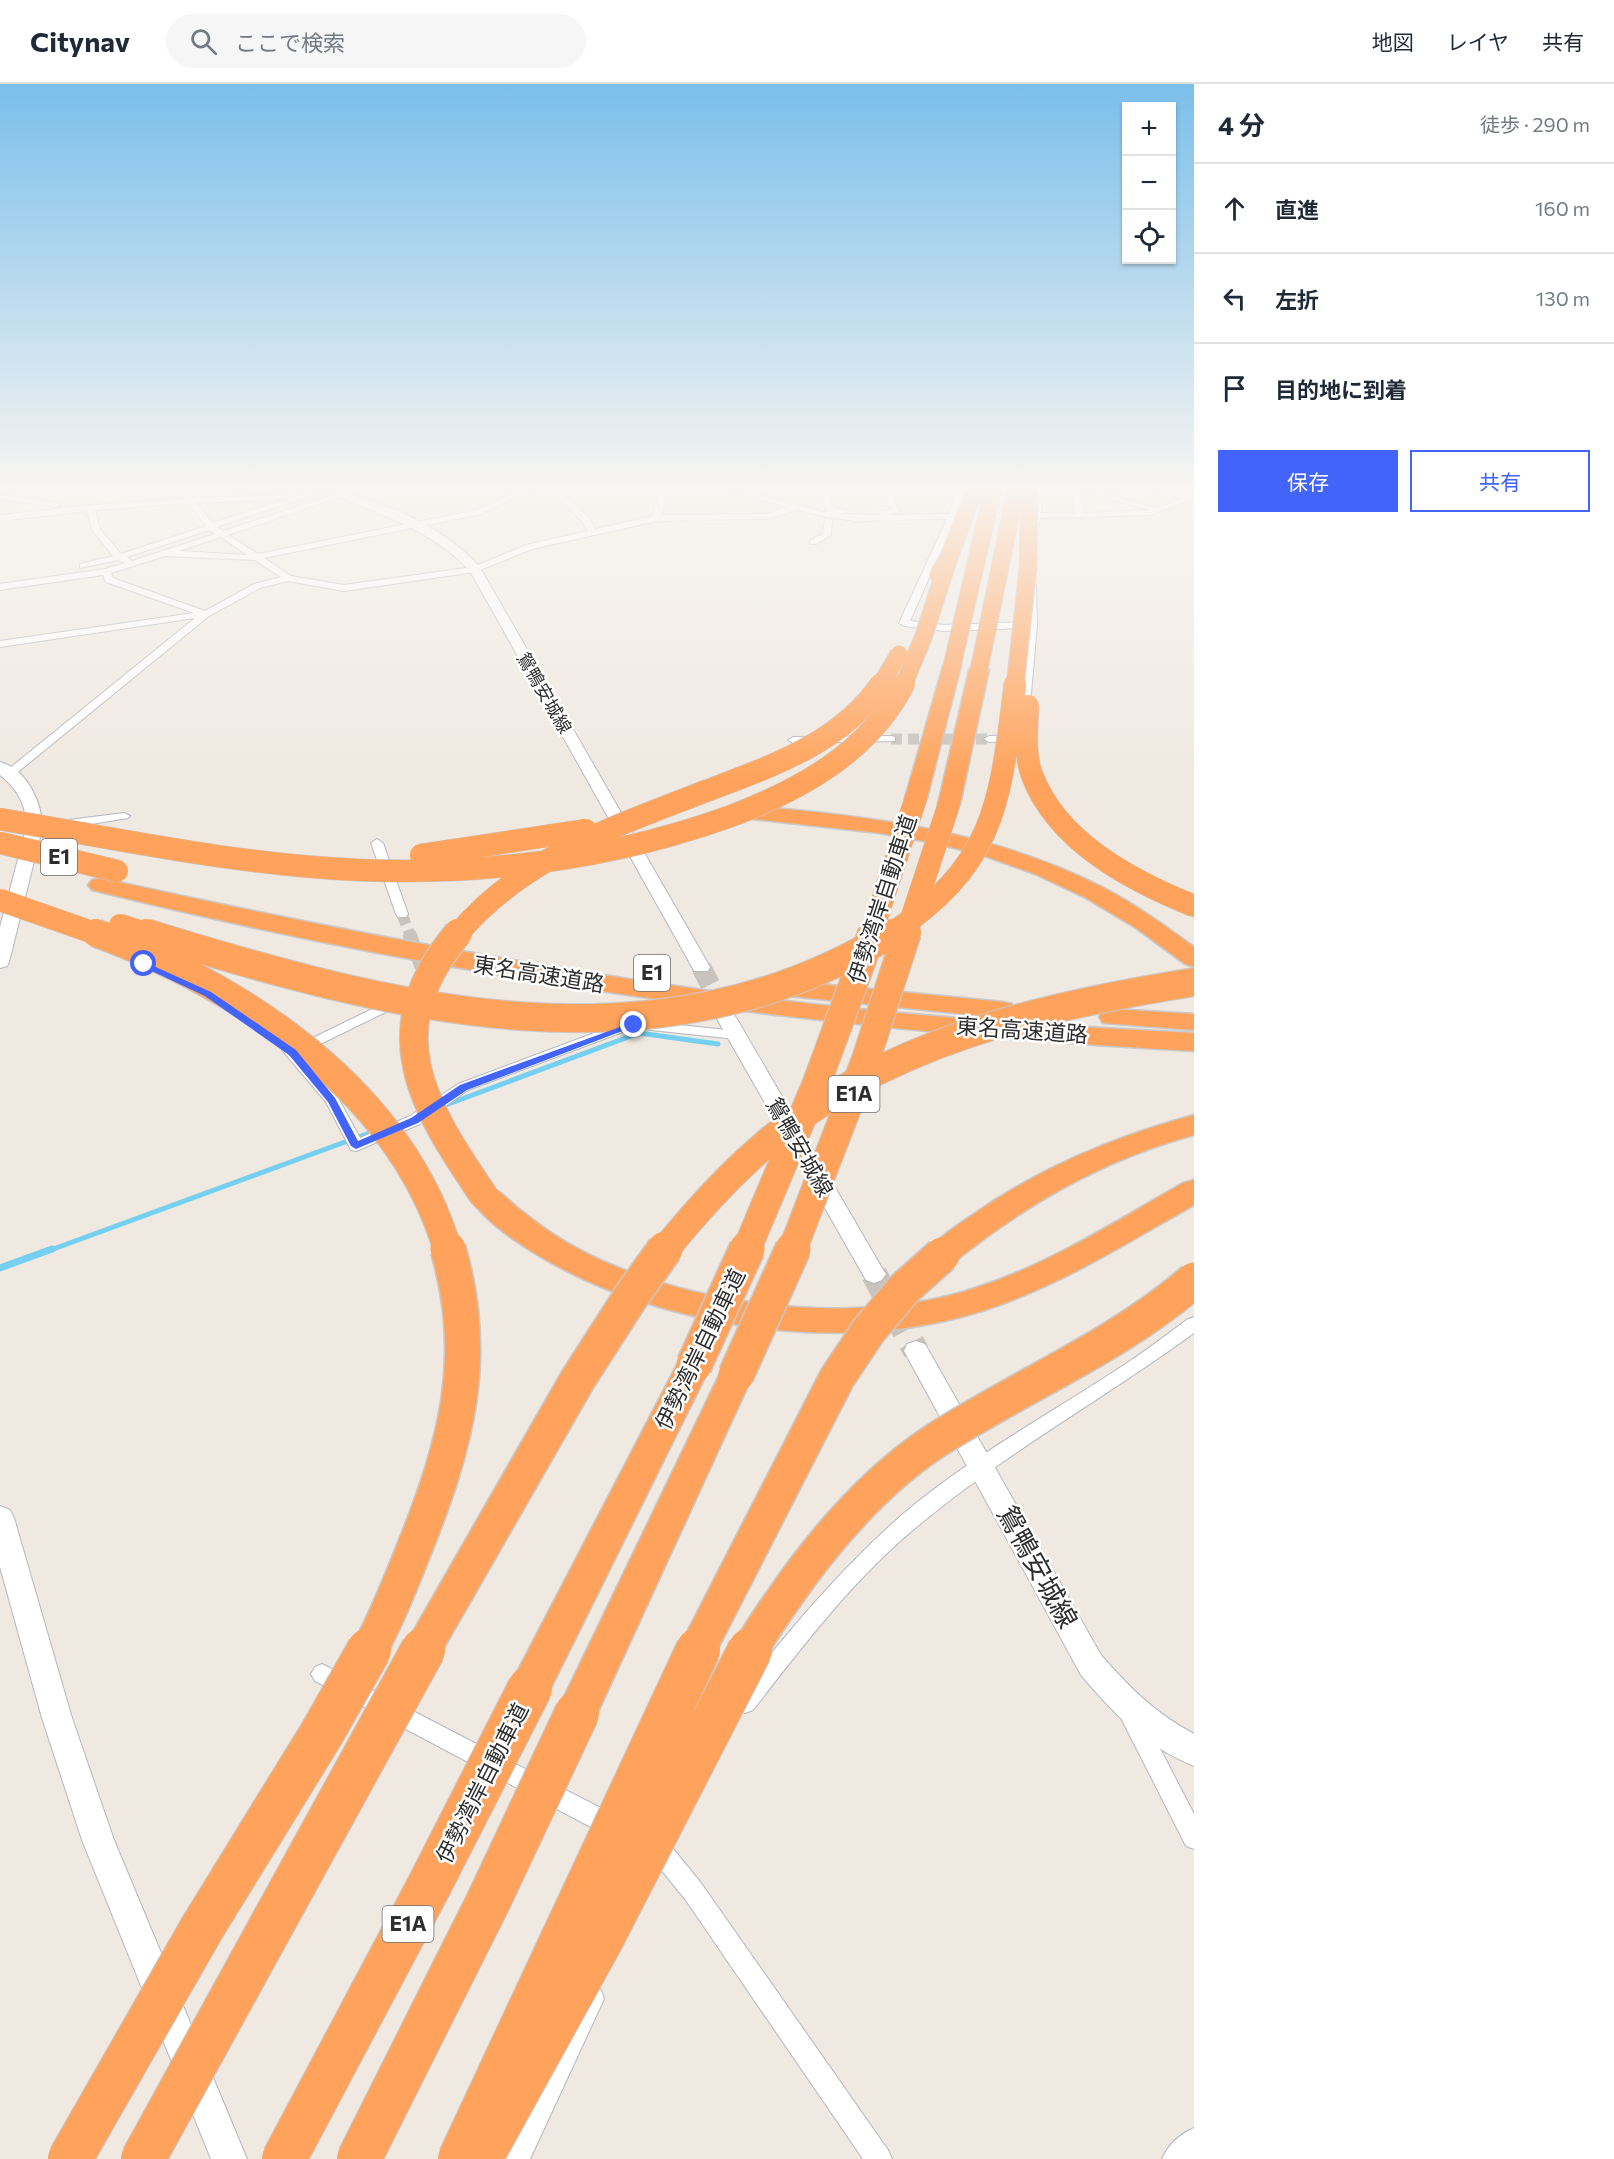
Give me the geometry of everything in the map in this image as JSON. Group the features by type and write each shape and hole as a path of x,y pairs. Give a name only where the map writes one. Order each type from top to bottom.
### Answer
{"highway":[{"path":"932,586 888,674 861,710 845,724 801,752 764,770 642,816 553,856 500,890 456,933 434,964 422,988 412,1032 423,1090 435,1118 484,1196 505,1216 548,1246 625,1283 655,1293 741,1312 847,1320 918,1315 961,1306 1001,1293 1071,1260 1194,1191"},
{"path":"0,819 307,866 379,870 465,870 518,866 606,853 654,842 729,817 778,796 811,778 867,736 888,711 908,675 939,586"},
{"name":"伊勢湾岸自動車道","path":"284,2159 530,1688 694,1365 750,1245 810,1101 887,891 916,798 952,666 971,586"},
{"name":"伊勢湾岸自動車道","path":"359,2159 488,1902 789,1259 863,1070 928,876 950,804 996,586"},
{"path":"1029,586 1027,750 1032,773 1041,793 1069,830 1089,848 1147,884 1194,906"},
{"path":"0,888 292,977 452,1009 518,1017 588,1020 646,1016 751,994 844,960 894,932 941,895 964,868 982,840 995,810 1028,620"},
{"path":"153,844 264,855 349,859 402,857 640,822 761,814 846,821 954,839 1015,859 1073,882 1140,917 1194,959"},
{"name":"東名高速道路","path":"0,843 109,878 324,935 566,979 873,1019 1194,1042"},
{"name":"東名高速道路","path":"0,862 217,894 400,931 642,972 731,984 962,1006 1194,1022"},
{"path":"4,909 109,937 214,987 292,1039 358,1096 404,1151 432,1201 457,1279 462,1329 463,1380 452,1444 429,1514 398,1591 364,1661 189,1949 70,2159"},
{"path":"143,2159 489,1529 614,1318 697,1208 753,1154 804,1115 862,1080 922,1051 1053,1007 1194,982"},
{"path":"460,2159 710,1626 837,1378 869,1330 905,1288 982,1222 1064,1172 1146,1139 1194,1125"},
{"path":"480,2159 601,1940 710,1725 756,1640 810,1560 866,1497 934,1442 1102,1344 1179,1293 1194,1280"}],"main road":[{"name":"鴛鴨安城線","path":"485,586 701,967"},
{"path":"0,962 4,909 34,829 36,813 28,795 4,771"},
{"name":"鴛鴨安城線","path":"732,1027 874,1274"},
{"name":"鴛鴨安城線","path":"916,1351 1091,1665 1125,1704 1162,1733 1194,1751"},
{"path":"0,1518 57,1718 98,1840 229,2159"}],"street":[{"path":"126,586 206,614"},
{"path":"4,771 206,614 258,586"},
{"path":"332,586 344,588 359,586"},
{"path":"921,586 904,623 944,628 1028,620"},
{"path":"1031,586 1022,738 1030,779 1036,792 1060,827 1114,868 1194,894"},
{"path":"0,644 206,614"},
{"path":"989,739 1022,738"},
{"path":"794,740 891,740"},
{"path":"34,829 124,816"},
{"path":"377,843 402,914"},
{"path":"4,909 92,941 208,994 292,1053 332,1100 356,1146 415,1120 463,1088 626,1026 642,1025 672,1030 732,1027"},
{"path":"292,1053 408,995 420,985"},
{"path":"516,2159 662,1853 749,1695 870,1557 910,1520 981,1465 1129,1371 1194,1324"},
{"path":"322,1674 662,1853 693,1891 879,2159"},
{"path":"1125,1704 1194,1838"},
{"path":"1175,2159 1194,2140"}],"waterway":[{"path":"443,1106 639,1033 718,1044"},
{"path":"48,1251 375,1131"},
{"path":"0,1268 52,1249"}],"tunnel":[{"path":"891,739 989,739"},
{"path":"402,914 410,935"},
{"path":"409,933 425,976 422,982"},
{"path":"701,967 726,1015"},
{"path":"874,1274 916,1351"}],"route":[{"path":"144,964 208,994 292,1053 332,1100 356,1146 415,1120 463,1088 626,1026 634,1025"}]}
